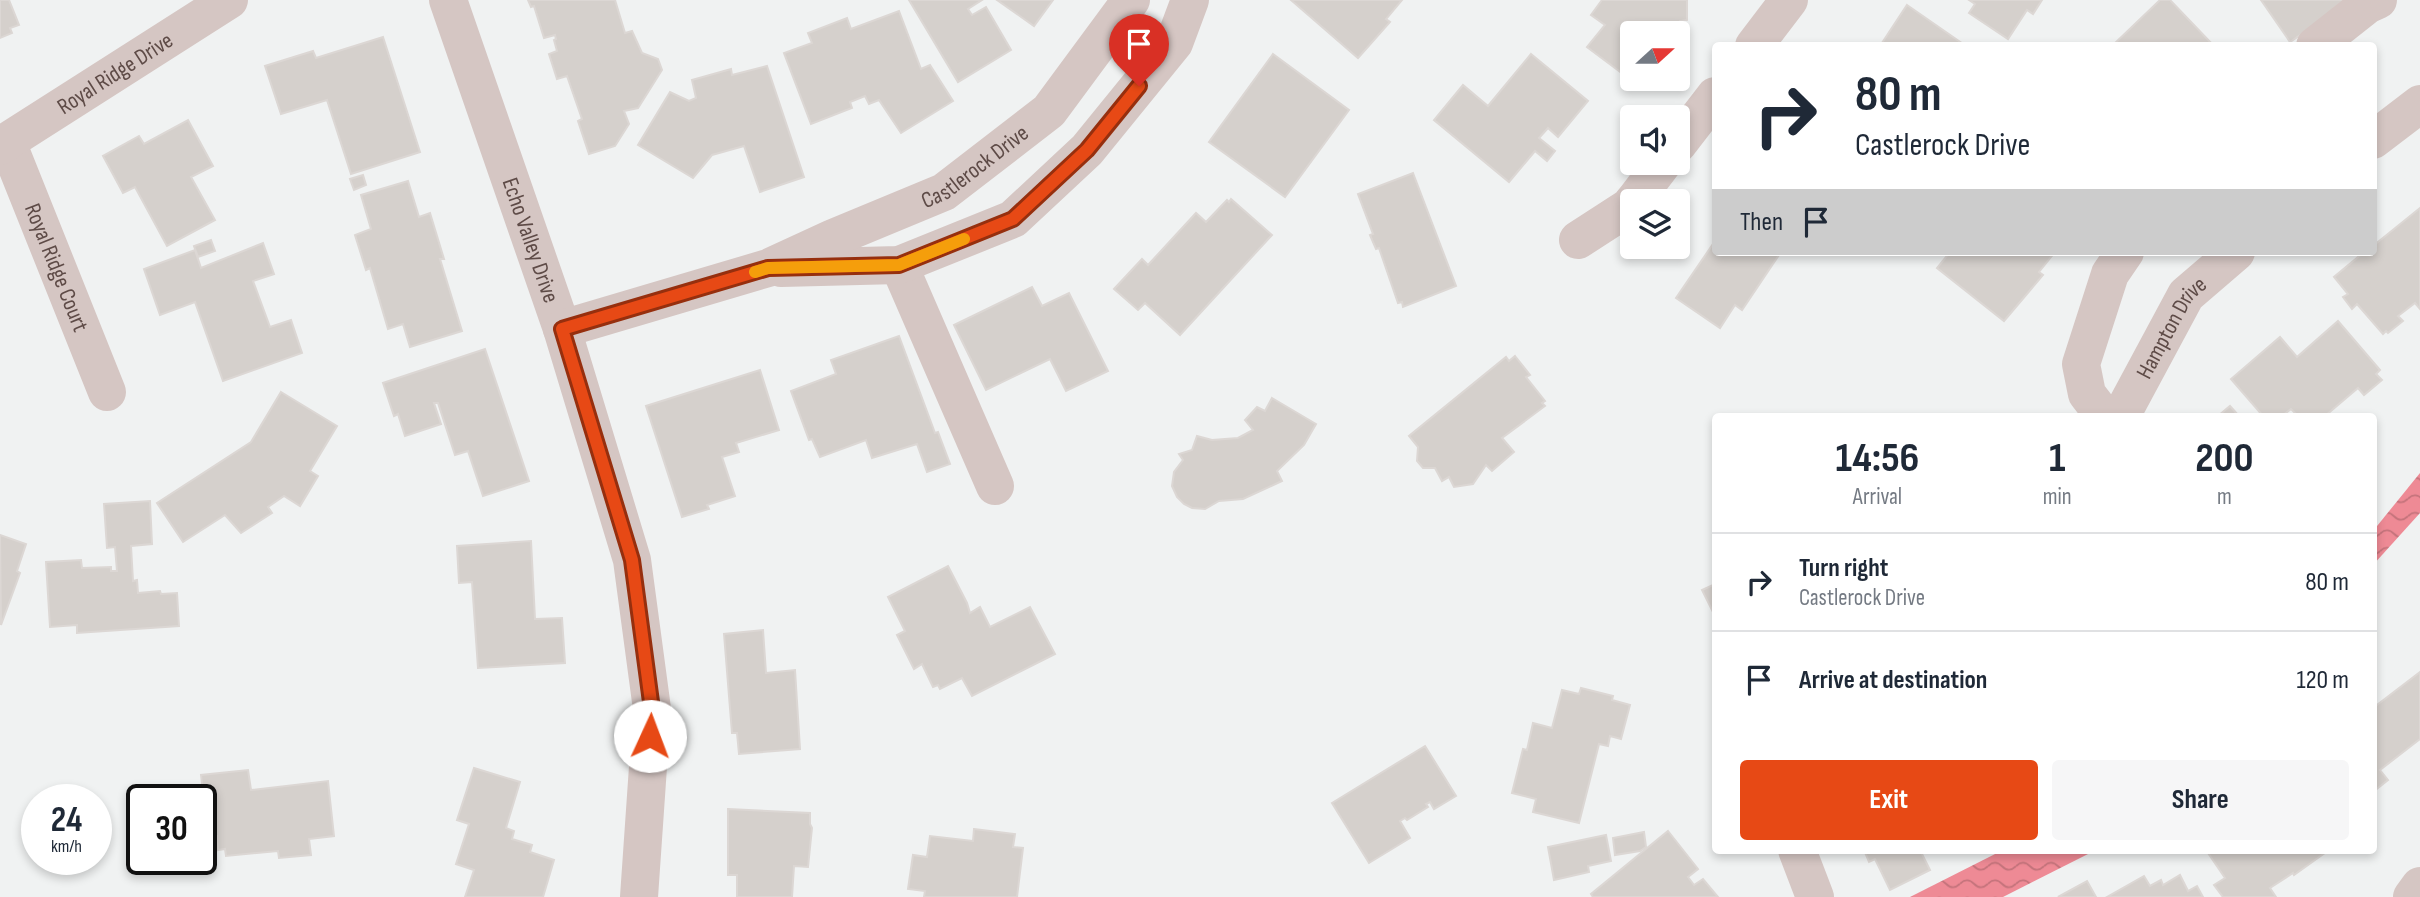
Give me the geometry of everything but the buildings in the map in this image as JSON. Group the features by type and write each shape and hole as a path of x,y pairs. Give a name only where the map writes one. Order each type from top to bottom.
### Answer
{"street":[{"name":"Royal Ridge Drive","path":"4,144 229,0"},
{"name":"Echo Valley Drive","path":"448,0 562,329 632,560 652,709 639,897"},
{"name":"Castlerock Drive","path":"562,329 768,268 833,237 944,192 1049,111 1131,0"},
{"name":"Castlerock Drive","path":"768,268 899,265 1013,219 1087,150 1174,43 1190,0"},
{"path":"1757,42 1789,0"},
{"path":"2320,42 2367,5 2378,0"},
{"path":"1690,128 1712,100"},
{"path":"2377,137 2420,104"},
{"name":"Royal Ridge Court","path":"4,144 107,392"},
{"path":"1643,189 1654,175"},
{"path":"1578,240 1620,213"},
{"path":"2102,413 2087,394 2081,364 2110,274 2122,256"},
{"name":"Hampton Drive","path":"2123,413 2186,295 2231,256"},
{"path":"899,265 995,486"},
{"path":"1799,854 1815,897"},
{"path":"2412,897 2420,886"}],"water":[{"path":"2420,473 2420,513 2377,561 2377,526"},
{"path":"1995,854 2088,854 2003,897 1910,897"}],"slow traffic":[{"path":"755,272 768,268 899,265 964,239"}],"route":[{"path":"650,736 652,709 632,560 562,329 768,268 899,265 1013,219 1087,150 1139,86"}]}
